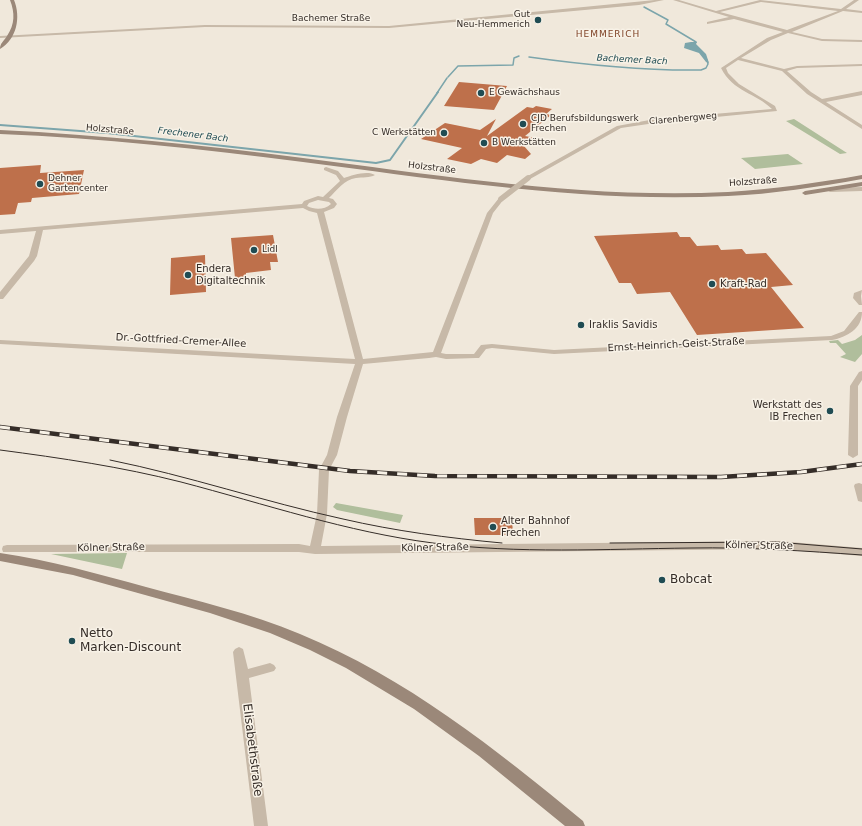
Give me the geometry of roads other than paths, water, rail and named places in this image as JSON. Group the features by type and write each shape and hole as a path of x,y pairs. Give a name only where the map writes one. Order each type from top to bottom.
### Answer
{"main road":[{"path":"0,48 9,36 15,25 17,17 12,0"},
{"name":"Holzstraße","path":"0,132 33,133 134,141 470,182 589,193 639,195 703,194 776,190 862,177"},
{"name":"Holzstraße","path":"0,137 155,148 541,195 642,200 749,198 830,190 862,184"},
{"name":"Kölner Straße","path":"4,553 162,595 269,628 315,646 386,684 461,734 517,776 577,826"}],"street":[{"name":"Bachemer Straße","path":"0,37 205,26 389,27 639,4 662,0"},
{"path":"675,0 785,32 826,41 862,41"},
{"path":"715,12 767,0"},
{"path":"840,11 857,0"},
{"path":"761,1 840,11 862,12"},
{"name":"Clarenbergweg","path":"436,354 441,346 490,213 501,200 528,178 619,127 655,121 774,111 773,107 742,87 725,72 723,68 763,42 840,11"},
{"path":"708,24 734,18"},
{"path":"738,59 784,70 797,67 862,65"},
{"path":"784,70 809,93 862,127"},
{"path":"822,101 862,93"},
{"path":"326,169 338,173 342,180"},
{"path":"325,198 342,180 357,176 372,175"},
{"name":"Holzstraße","path":"830,190 862,189"},
{"path":"0,232 304,206 312,210 320,211 330,208 334,204 331,200 325,198 309,200 304,206"},
{"path":"315,550 316,533 322,514 324,470 332,456 342,416 360,362 320,211"},
{"path":"0,296 33,256 40,229"},
{"path":"862,292 857,295 857,298 862,303"},
{"name":"Ernst-Heinrich-Geist-Straße","path":"436,354 446,357 476,356 484,347 492,346 554,352 832,338 847,333 862,314"},
{"name":"Dr.-Gottfried-Cremer-Allee","path":"0,342 360,362 420,358 436,354"},
{"path":"853,455 854,386 862,374"},
{"path":"858,486 862,499"},
{"name":"Kölner Straße","path":"4,553 299,548 315,550 778,545 862,552"},
{"name":"Elisabethstraße","path":"239,652 261,826"},
{"path":"243,675 270,668"}],"water":[{"path":"697,42 696,44 706,54 709,63 706,62 699,53 684,48 685,43"}],"waterway":[{"name":"Bachemer Bach","path":"644,7 668,20 666,24 696,42 691,44"},
{"name":"Bachemer Bach","path":"448,77 458,66 513,65 514,58 519,56"},
{"name":"Bachemer Bach","path":"529,57 572,63 658,70 701,70 706,68 708,64 707,60"},
{"name":"Bachemer Bach","path":"437,93 447,78"},
{"name":"Frechener Bach","path":"0,125 107,133 376,163 390,160 438,92"}],"tram line":[{"path":"0,450 114,467 181,482 338,525 433,543 497,549 529,550 734,548 862,555"},
{"path":"110,460 139,466 285,505 363,523 422,534 502,543"},
{"path":"610,543 776,542 862,549"}],"railway":[{"path":"0,427 350,471 435,476 721,477 801,472 862,464"}],"place":[{"name":"Gut Neu-Hemmerich","path":"538,20"},
{"name":"E Gewächshaus","path":"481,93"},
{"name":"CJD Berufsbildungswerk Frechen","path":"523,124"},
{"name":"C Werkstätten","path":"444,133"},
{"name":"B Werkstätten","path":"484,143"},
{"name":"Dehner Gartencenter","path":"40,184"},
{"name":"Lidl","path":"254,250"},
{"name":"Endera Digitaltechnik","path":"188,275"},
{"name":"Kraft-Rad","path":"712,284"},
{"name":"Iraklis Savidis","path":"581,325"},
{"name":"Werkstatt des IB Frechen","path":"830,411"},
{"name":"Alter Bahnhof Frechen","path":"493,527"},
{"name":"Bobcat","path":"662,580"},
{"name":"Netto Marken-Discount","path":"72,641"}],"district":[{"name":"HEMMERICH","path":"608,35"}]}
